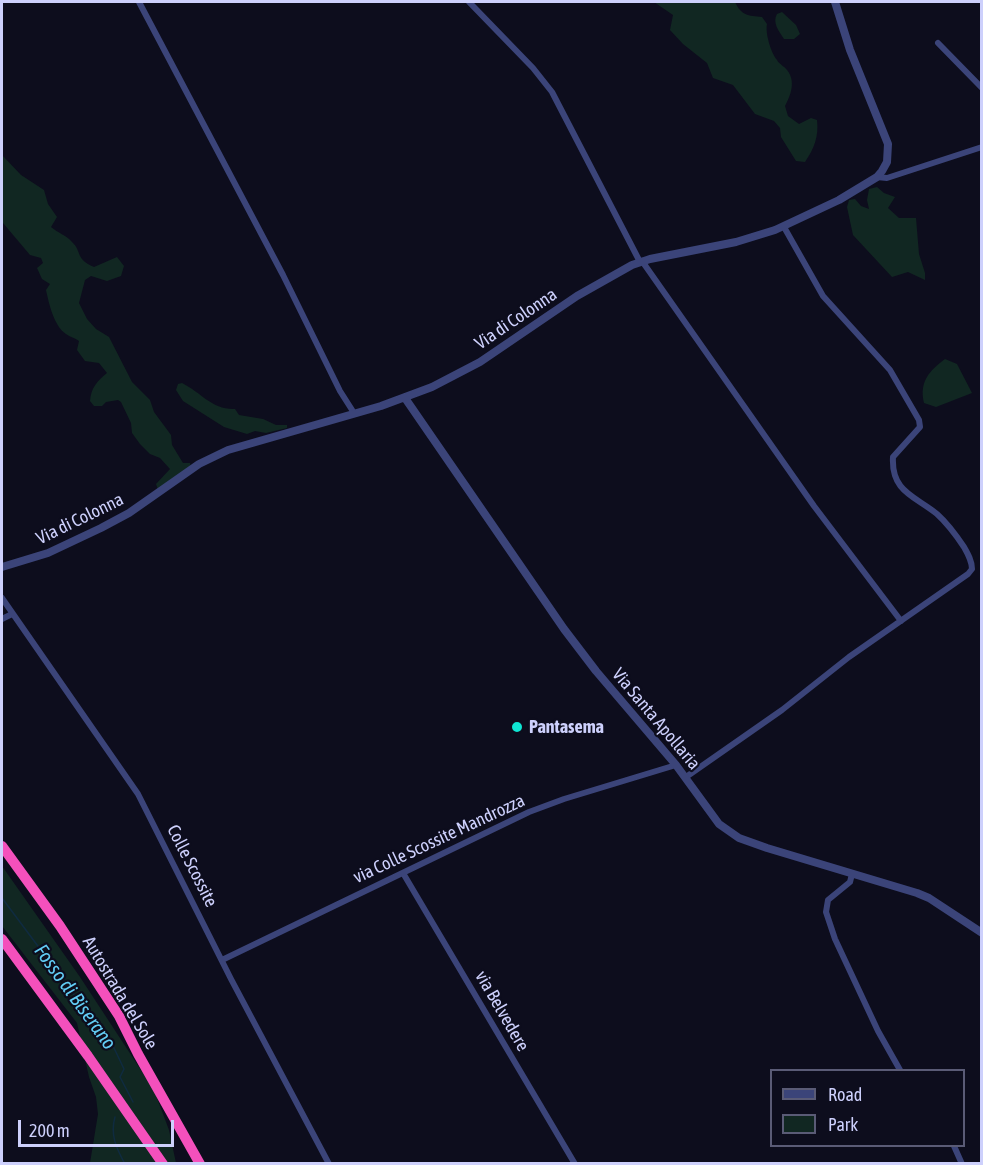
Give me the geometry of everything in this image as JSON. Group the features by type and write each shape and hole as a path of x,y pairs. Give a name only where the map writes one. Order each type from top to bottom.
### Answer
{"highway":[{"name":"Autostrada del Sole","path":"2,846 60,926 119,1016 200,1164"},
{"path":"2,939 95,1065 163,1164"}],"street":[{"path":"139,2 247,206 340,391 354,413"},
{"path":"468,2 533,68 552,92 641,262 814,506 901,621"},
{"path":"835,2 844,34 888,144 886,164 877,177 886,178 981,147"},
{"path":"938,43 981,88"},
{"name":"Via di Colonna","path":"2,567 48,553 109,524 218,454 405,398 442,382 480,362 589,288 641,262 731,243 784,227 839,200 877,177"},
{"path":"686,777 782,711 849,657 972,569 963,547 947,525 934,512 908,495 899,484 894,469 894,456 919,429 919,420 887,367 823,296 784,227"},
{"name":"Via Santa Apollaria","path":"405,398 569,637 686,777 713,819 733,835 767,848 929,898 981,933"},
{"name":"Colle Scossite","path":"2,598 131,783 329,1164"},
{"path":"2,619 12,614"},
{"name":"via Colle Scossite Mandrozza","path":"222,960 529,812 676,765"},
{"name":"via Belvedere","path":"403,873 574,1164"},
{"path":"852,874 850,882 828,900 826,912 848,967 899,1069"},
{"path":"954,1147 962,1164"}],"green space":[{"path":"654,2 735,2 746,14 762,17 767,24 768,38 773,53 790,74 791,93 785,106 788,116 799,124 811,118 817,120 815,142 805,162 796,161 781,137 780,128 774,121 755,114 733,85 713,78 707,63 670,30 673,15"},
{"path":"782,12 796,25 800,34 794,39 784,39 777,27 775,21 777,14"},
{"path":"2,155 21,175 44,190 48,204 57,217 51,227 75,245 84,261 94,267 117,257 124,266 121,276 107,281 91,276 85,280 79,303 87,319 96,329 109,337 132,382 150,400 154,412 171,435 172,445 183,463 190,463 191,467 158,490 156,484 170,469 160,458 150,454 140,444 132,433 131,423 121,402 118,400 106,402 102,406 94,406 90,401 95,385 107,373 99,363 85,361 77,350 79,341 66,334 58,326 46,290 50,284 42,279 37,268 43,263 41,258 30,255 3,223"},
{"path":"877,187 884,193 895,197 888,208 899,218 916,218 919,254 925,280 908,272 892,277 853,235 847,207 849,200 855,199 861,206 869,209 867,200 869,189"},
{"path":"945,359 957,364 972,393 936,407 924,403 924,383 934,368"},
{"path":"182,383 220,407 235,409 239,415 263,419 276,425 287,425 287,428 266,433 255,431 247,434 224,427 183,401 176,390 178,384"},
{"path":"2,866 80,977 154,1090 169,1130 176,1163 90,1163 98,1114 96,1097 89,1077 77,1023 2,926"}],"waterway":[{"name":"Fosso di Biserano","path":"2,898 114,1048 124,1069 120,1077 133,1102"},
{"name":"Fosso di Biserano","path":"115,1117 113,1129 115,1141 125,1164"}],"place":[{"name":"Pantasema","path":"517,727"}]}
